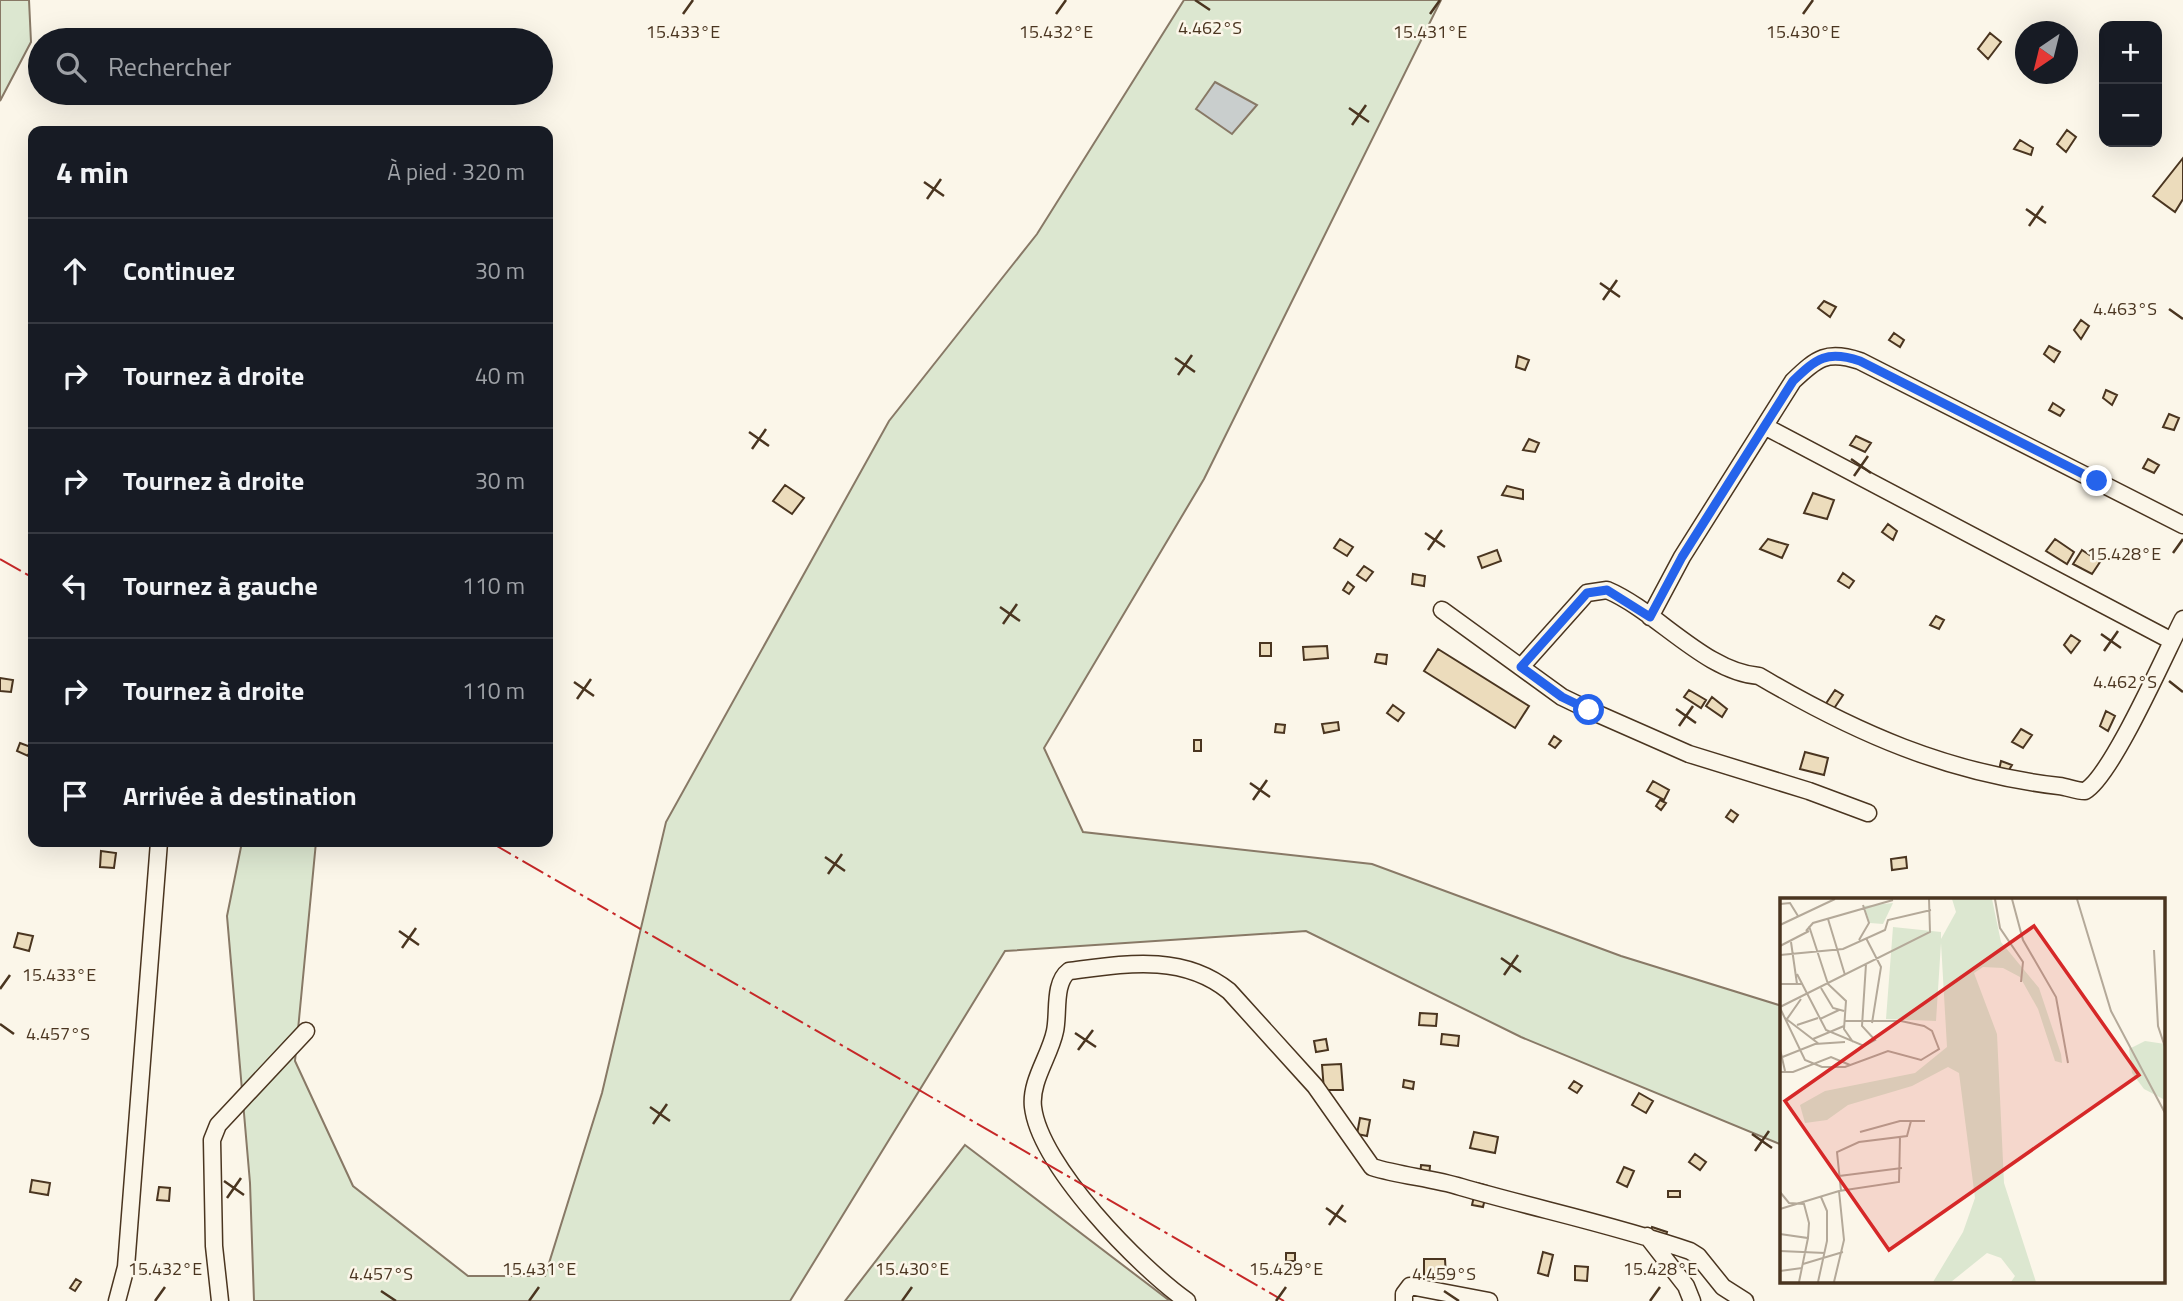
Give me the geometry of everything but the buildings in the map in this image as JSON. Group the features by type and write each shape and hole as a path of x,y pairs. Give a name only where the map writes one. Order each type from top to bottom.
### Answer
{"street":[{"path":"1650,617 1682,557 1793,381 1815,359 1843,355 1860,361 2183,525"},
{"path":"1766,427 2172,641"},
{"path":"1521,667 1587,593 1607,590 1709,657 1743,675 1759,676 1852,726 1916,755 1958,768 2080,791 2089,790 2100,778 2183,619"},
{"path":"1442,610 1562,697 1643,736 1868,813"},
{"path":"117,1301 125,1267 159,847"},
{"path":"1187,1301 1128,1249 1058,1166 1043,1138 1033,1107 1035,1084 1055,1032 1059,983 1069,971 1147,962 1183,968 1215,979 1230,991 1315,1086 1372,1167 1461,1187 1495,1199 1542,1207 1647,1236 1698,1256 1723,1287 1745,1301"},
{"path":"220,1301 214,1234 212,1140 218,1125 306,1031"},
{"path":"1647,1236 1686,1286 1692,1301"},
{"path":"1404,1301 1404,1294 1410,1286 1489,1301"}],"green space":[{"path":"0,0 29,0 28,48 0,101"},
{"path":"1184,0 1441,0 1204,479 1044,748 1083,832 1372,864 1621,956 1780,1005 1780,1144 1521,1037 1306,931 1005,951 790,1301 254,1301 250,1183 227,916 241,847 316,847 295,1061 353,1186 468,1276 545,1276 602,1093 666,822 889,421 1037,234"},
{"path":"965,1145 1170,1301 845,1301"}],"shaded area":[{"path":"1215,82 1257,105 1232,134 1196,109"}],"power":[{"path":"0,559 28,575"},
{"path":"499,847 1284,1301"}],"route":[{"path":"1589,710 1562,697 1521,667 1587,593 1607,590 1650,617 1682,557 1742,467 1793,381 1815,359 1843,355 1860,361 2097,481"}]}
